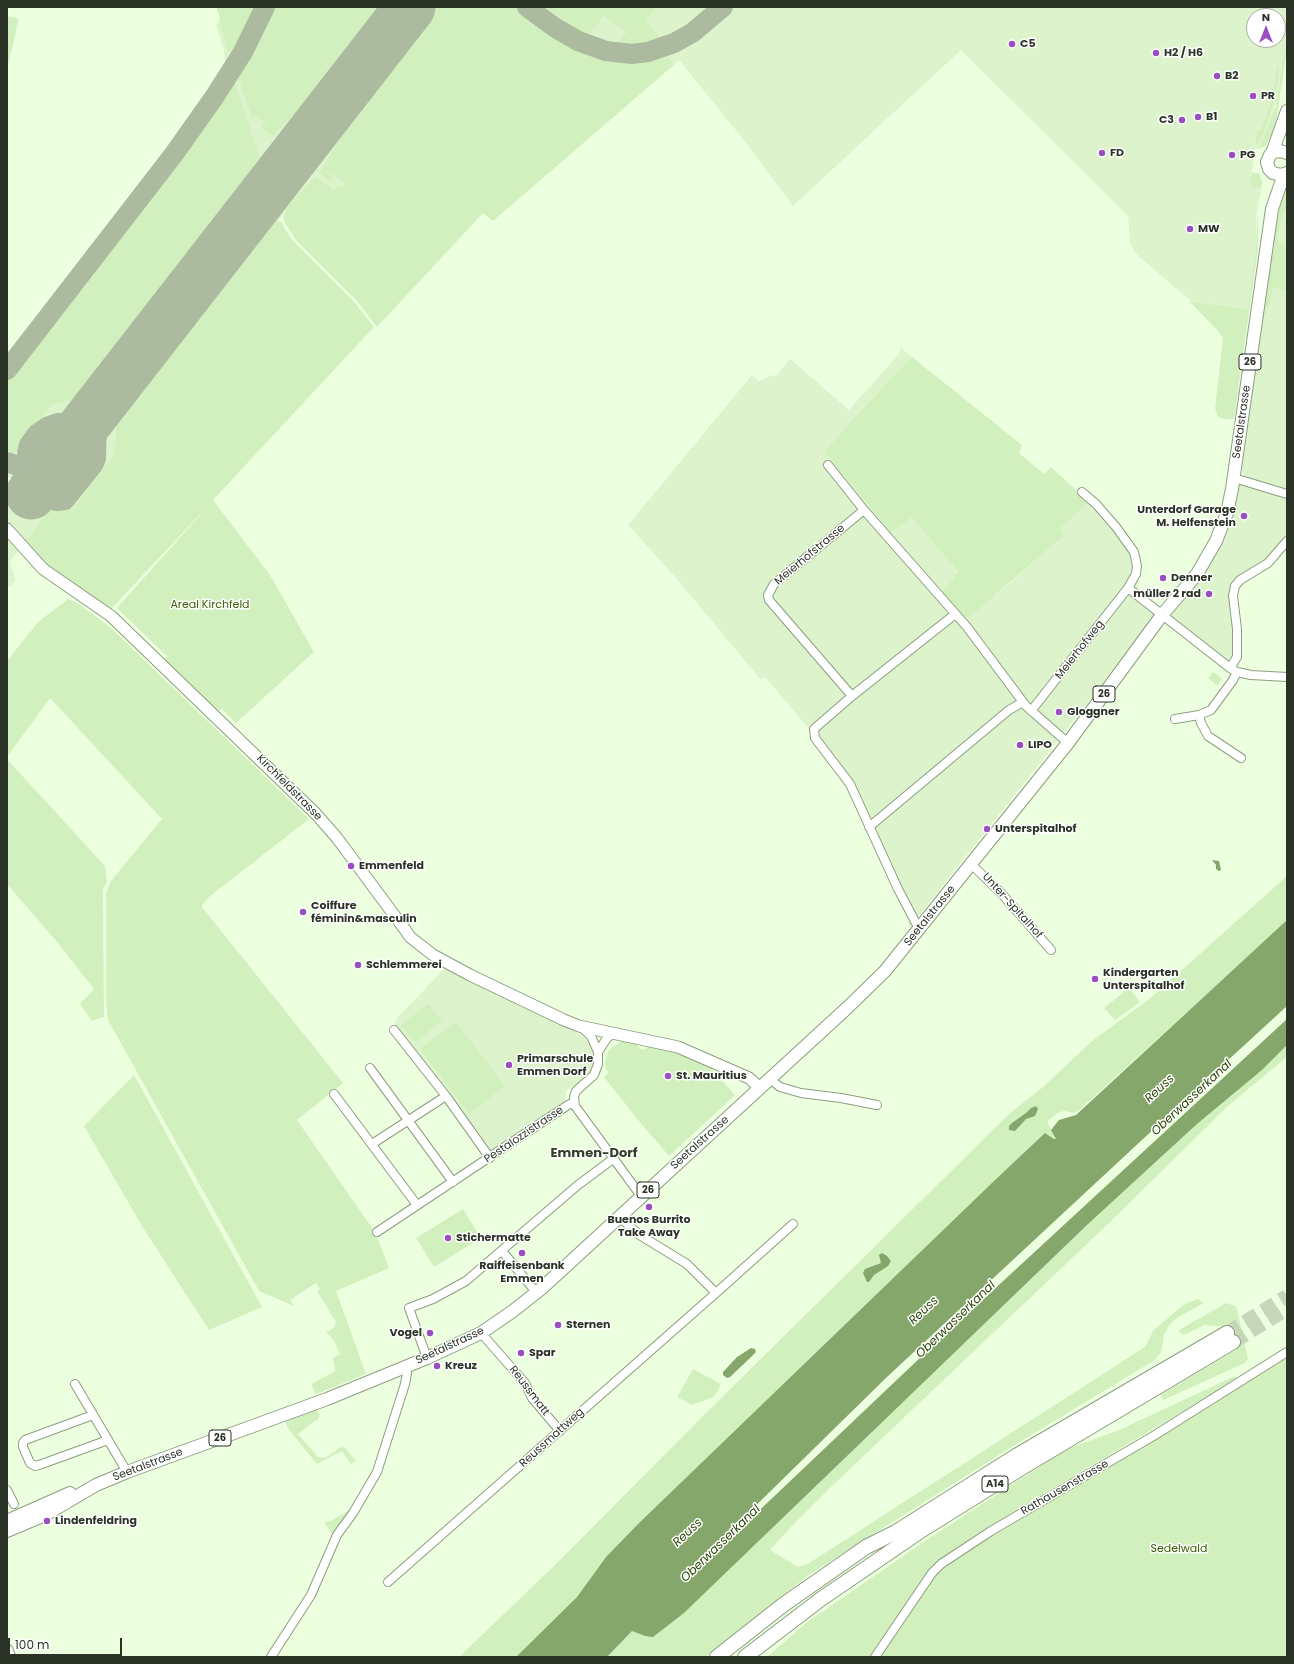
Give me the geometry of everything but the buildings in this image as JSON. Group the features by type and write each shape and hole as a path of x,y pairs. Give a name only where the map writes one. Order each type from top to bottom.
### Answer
{"highway":[{"name":"A14","path":"717,1657 784,1605 866,1547 896,1532 1035,1445 1230,1338 922,1530 821,1599 745,1657"},
{"name":"A14","path":"727,1657 788,1609 880,1545 896,1532"}],"main road":[{"path":"1272,153 1287,111"},
{"path":"1287,126 1287,148"},
{"path":"1272,153 1280,151 1287,153"},
{"name":"Seetalstrasse","path":"7,1531 45,1515 96,1485 127,1472 308,1406 406,1367 482,1333 513,1311 536,1292 620,1217 868,989 885,971 1068,743 1162,616 1197,574 1216,541 1227,512 1234,478 1272,209 1271,172 1267,162 1272,153"},
{"path":"1271,172 1276,175 1286,173"},
{"name":"Seetalstrasse","path":"1272,209 1286,173"},
{"name":"Seetalstrasse","path":"7,1522 76,1490 96,1485"}],"street":[{"path":"828,464 864,510 954,615 967,627 1023,702 1031,711 1068,743"},
{"path":"1234,478 1287,494"},
{"path":"1082,492 1096,504 1116,527 1134,552 1138,566 1136,574 1128,588 1233,670 1250,674 1287,677"},
{"name":"Meierhofstrasse","path":"852,696 769,600 768,595 774,584 864,510"},
{"name":"Kirchfeldstrasse","path":"7,529 43,569 111,616 316,814 337,838 410,937 433,955 470,975 564,1020 579,1026 678,1047 749,1078 760,1088"},
{"path":"1175,719 1207,713 1214,707 1233,680 1233,670 1237,657 1236,629 1232,596 1235,586 1240,580 1268,563 1287,541"},
{"name":"Meierhofweg","path":"1031,711 1128,588"},
{"path":"919,929 869,827 850,784 815,738 814,729 852,696 954,615"},
{"path":"869,827 1009,710 1023,702"},
{"path":"1199,715 1201,723 1208,736 1241,758"},
{"name":"Unter-Spitalhof","path":"972,864 1001,893 1051,950"},
{"name":"Kirchfeldstrasse","path":"579,1026 591,1036 598,1052"},
{"path":"394,1030 446,1096 490,1158"},
{"path":"574,1102 576,1091 590,1080 596,1071 598,1052 607,1038 614,1033"},
{"path":"370,1068 453,1182"},
{"path":"770,1079 780,1087 801,1093 847,1099 877,1105"},
{"path":"334,1094 417,1205"},
{"path":"372,1144 446,1096"},
{"name":"Pestalozzistrasse","path":"377,1232 490,1158 568,1104 574,1102 582,1117 642,1196"},
{"path":"427,1358 409,1308 433,1299 466,1281 578,1185 614,1159"},
{"path":"620,1217 638,1234 687,1264 716,1293"},
{"name":"Reussmattweg","path":"388,1582 794,1224"},
{"path":"502,1251 536,1292"},
{"name":"Reussmatt","path":"482,1333 525,1383 532,1398 560,1431"},
{"name":"Rathausenstrasse","path":"875,1657 932,1573 941,1564 992,1531 1155,1435 1287,1352"},
{"path":"272,1657 311,1595 338,1535 354,1513 377,1472 406,1378 406,1367"},
{"path":"74,1384 127,1472"},
{"path":"93,1415 25,1440 22,1443 30,1463 35,1466 39,1465 108,1440"},
{"path":"7,1490 14,1504"},
{"path":"7,1650 10,1657"}],"shaded area":[{"path":"259,7 436,7 351,120 319,172 334,177 332,175 333,174 346,183 342,189 334,190 315,176 288,205 279,220 275,219 116,423 115,454 73,508 50,510 10,561 15,580 10,587 7,585 7,491 14,481 7,475 7,362 190,124 226,71 224,51 216,24 219,20 227,50 244,38"},
{"path":"516,7 539,7 569,28 587,37 604,15 626,32 618,44 626,47 662,39 645,21 657,7 1287,7 1286,45 1286,8 1246,8 1246,48 1286,48 1278,97 1272,117 1259,149 1256,149 1275,98 1277,67 1272,98 1261,130 1257,131 1250,187 1261,189 1256,217 1256,250 1247,309 1191,301 1135,253 1130,243 1128,216 961,50 793,206 743,139 679,60 675,64 665,53 631,62 595,57 563,43"},
{"path":"1287,207 1287,247 1278,241 1281,219"},
{"path":"1273,288 1287,291 1287,491 1245,476 1242,467 1263,308 1270,305"},
{"path":"900,347 912,357 827,449 891,532 912,516 928,535 958,573 956,578 942,589 996,595 1064,536 1060,531 1061,528 1089,502 1135,548 1140,559 1141,567 1137,582 1139,591 1162,609 909,928 907,916 846,784 811,741 809,735 811,731 765,677 761,680 676,578 628,525 752,375 759,381 777,375 790,359 849,410 899,354"},
{"path":"1234,478 1287,494 1287,541 1274,558 1235,586 1237,657 1230,668 1162,615 1197,574"},
{"name":"Primarschule Emmen Dorf","path":"446,967 471,982 577,1033 589,1041 593,1051 595,1060 592,1070 584,1079 566,1091 565,1103 491,1155 394,1026 397,1018"}],"green space":[{"path":"216,7 259,7 235,55 227,50 219,20 220,17"},
{"path":"271,7 381,7 316,91 273,136 262,129 262,123 265,125 267,123 254,115 252,117 237,74"},
{"path":"436,7 516,7 563,43 595,57 631,62 665,53 675,64 493,221 483,213 377,327 357,301 296,240 285,223 283,216 288,205 315,176 334,190 338,185 342,188 345,183 333,174 332,175 334,177 330,181 319,172 351,120"},
{"path":"539,7 657,7 646,21 662,39 641,45 626,47 617,45 626,32 604,16 587,37 569,28"},
{"path":"7,16 19,19 7,69"},
{"path":"1287,39 1287,49 1276,122 1265,146 1259,149 1276,106"},
{"path":"1277,66 1279,71 1275,98 1264,131 1255,149 1257,131 1261,130 1272,98"},
{"path":"234,79 259,156 246,182 80,397 51,405 15,453 7,451 7,380 209,119"},
{"path":"1252,172 1260,174 1262,182 1259,212 1261,189 1250,187"},
{"path":"1287,182 1287,207 1281,219 1278,241 1287,247 1287,291 1273,288 1270,305 1263,308 1280,203"},
{"path":"1257,217 1258,248 1234,419 1224,419 1218,417 1215,409 1223,338 1189,301 1247,309 1256,250"},
{"name":"Areal Kirchfeld","path":"275,219 281,222 292,240 355,303 374,327 213,500 270,575 314,652 236,723 222,709 219,711 164,659 167,656 117,608 210,504 111,609 41,561 24,543 50,510 73,508 115,454 116,423"},
{"path":"912,357 1022,445 1019,453 1044,474 1051,467 1089,502 1061,528 1060,531 1064,536 969,617 963,615 940,592 955,578 954,576 958,572 912,517 891,532 826,453 827,449 846,427"},
{"path":"68,599 79,604 111,628 309,819 209,897 202,907 343,1083 297,1120 375,1232 389,1268 336,1291 366,1374 316,1394 311,1384 334,1372 335,1369 333,1358 340,1354 334,1341 326,1332 334,1328 336,1322 317,1291 320,1289 316,1283 290,1300 294,1306 259,1291 108,1020 106,1002 106,893 111,881 162,819 50,698 7,757 7,661 38,622"},
{"path":"1213,672 1222,679 1217,686 1208,678"},
{"path":"7,759 105,866 107,882 103,890 104,1017 92,1021 80,1004 94,989 57,942 7,884"},
{"path":"1287,876 1287,920 1078,1111 1073,1113 1065,1111 1059,1112 1047,1122 1056,1139 1046,1134 994,1181 639,1523 606,1557 577,1597 516,1657 459,1657 557,1563 710,1409 1010,1113 1043,1087 1092,1041 1148,1000"},
{"path":"1129,988 1140,1002 1115,1020 1104,1008"},
{"path":"428,1004 442,1021 415,1042 401,1025"},
{"path":"456,1022 505,1086 469,1114 420,1049"},
{"path":"622,1041 634,1043 642,1050 651,1046 673,1050 708,1065 735,1095 669,1156 604,1077 609,1073 606,1069 605,1062 608,1052 611,1048"},
{"path":"1287,1045 1287,1057 1229,1105 1109,1223 833,1485 770,1550 798,1567 806,1565 1145,1347 1153,1331 1183,1305 1198,1299 1204,1303 1177,1318 1170,1324 1164,1335 1161,1352 1155,1360 1026,1438 810,1574 706,1657 607,1657 632,1631 645,1636 684,1613 1087,1225 1197,1124 1262,1070"},
{"path":"134,1075 262,1307 209,1330 142,1226 84,1126"},
{"name":"Stichermatte","path":"463,1209 481,1238 434,1267 416,1238"},
{"path":"1226,1303 1235,1306 1237,1309 1248,1359 1245,1363 1163,1400 1160,1395 1236,1350 1237,1348 1226,1327 1204,1325 1184,1335 1180,1333 1179,1330"},
{"name":"Sedelwald","path":"1287,1356 1287,1657 767,1657 806,1623 925,1541 1067,1449 1119,1430 1235,1376 1237,1379 973,1536 978,1545 1214,1404"},
{"path":"693,1369 721,1384 714,1397 692,1405 677,1397"},
{"path":"316,1409 319,1414 319,1418 298,1434 318,1457 325,1458 341,1447 345,1448 356,1461 351,1464 342,1451 317,1464 289,1430 285,1421"},
{"path":"353,1508 332,1534 324,1522 331,1521"}],"water":[{"path":"1212,860 1219,861 1221,870 1219,871 1216,869 1216,865"},
{"name":"Reuss","path":"1287,920 1287,1006 888,1376 683,1577 687,1579 923,1355 1287,1019 1287,1045 1262,1070 1197,1124 1087,1225 684,1613 653,1637 645,1636 632,1631 607,1657 516,1657 577,1597 606,1557 639,1523 994,1181 1045,1133 1056,1139 1051,1130 1059,1120 1076,1115"},
{"path":"1036,1106 1038,1109 1035,1116 1026,1119 1015,1131 1009,1130 1009,1126 1012,1123 1031,1108"},
{"path":"882,1253 891,1261 888,1266 874,1275 869,1282 867,1282 863,1273 865,1269 881,1263 879,1255"},
{"path":"751,1348 755,1349 756,1352 749,1359 730,1377 727,1378 723,1375 723,1372 737,1357"}],"taxiway":[{"path":"7,370 174,154 215,96 243,52 265,7"},
{"path":"527,7 554,27 578,41 606,51 632,54 648,52 674,43 692,33 723,7"},
{"path":"91,417 82,422 58,423 47,427 37,434 29,445 27,453 27,472 32,484 41,495 56,501 65,500 93,465 96,459 97,415 99,406"},
{"path":"7,462 21,467 41,465 50,462 67,449"}],"runway":[{"path":"31,494 410,7"}],"tunnel":[{"path":"1227,1333 1287,1296"},
{"path":"1233,1342 1287,1309"}],"place":[{"name":"C5","path":"1012,44"},
{"name":"H2 / H6","path":"1156,53"},
{"name":"B2","path":"1217,76"},
{"name":"PR","path":"1253,96"},
{"name":"B1","path":"1198,117"},
{"name":"C3","path":"1182,120"},
{"name":"FD","path":"1102,153"},
{"name":"PG","path":"1232,155"},
{"name":"MW","path":"1190,229"},
{"name":"Unterdorf Garage M. Helfenstein","path":"1244,516"},
{"name":"Denner","path":"1163,578"},
{"name":"müller 2 rad","path":"1209,594"},
{"name":"Gloggner","path":"1059,712"},
{"name":"LIPO","path":"1020,745"},
{"name":"Unterspitalhof","path":"987,829"},
{"name":"Emmenfeld","path":"351,866"},
{"name":"Coiffure féminin&masculin","path":"303,912"},
{"name":"Schlemmerei","path":"358,965"},
{"name":"Kindergarten Unterspitalhof","path":"1095,979"},
{"name":"Primarschule Emmen Dorf","path":"509,1065"},
{"name":"St. Mauritius","path":"668,1076"},
{"name":"Buenos Burrito Take Away","path":"649,1207"},
{"name":"Stichermatte","path":"448,1238"},
{"name":"Raiffeisenbank Emmen","path":"522,1253"},
{"name":"Sternen","path":"558,1325"},
{"name":"Vogel","path":"430,1333"},
{"name":"Spar","path":"521,1353"},
{"name":"Kreuz","path":"437,1366"},
{"name":"Lindenfeldring","path":"47,1521"}],"district":[{"name":"Emmen-Dorf","path":"594,1154"}],"water label":[{"name":"Oberwasserkanal","path":"1192,1098"},
{"name":"Oberwasserkanal","path":"956,1320"},
{"name":"Oberwasserkanal","path":"721,1544"}]}
